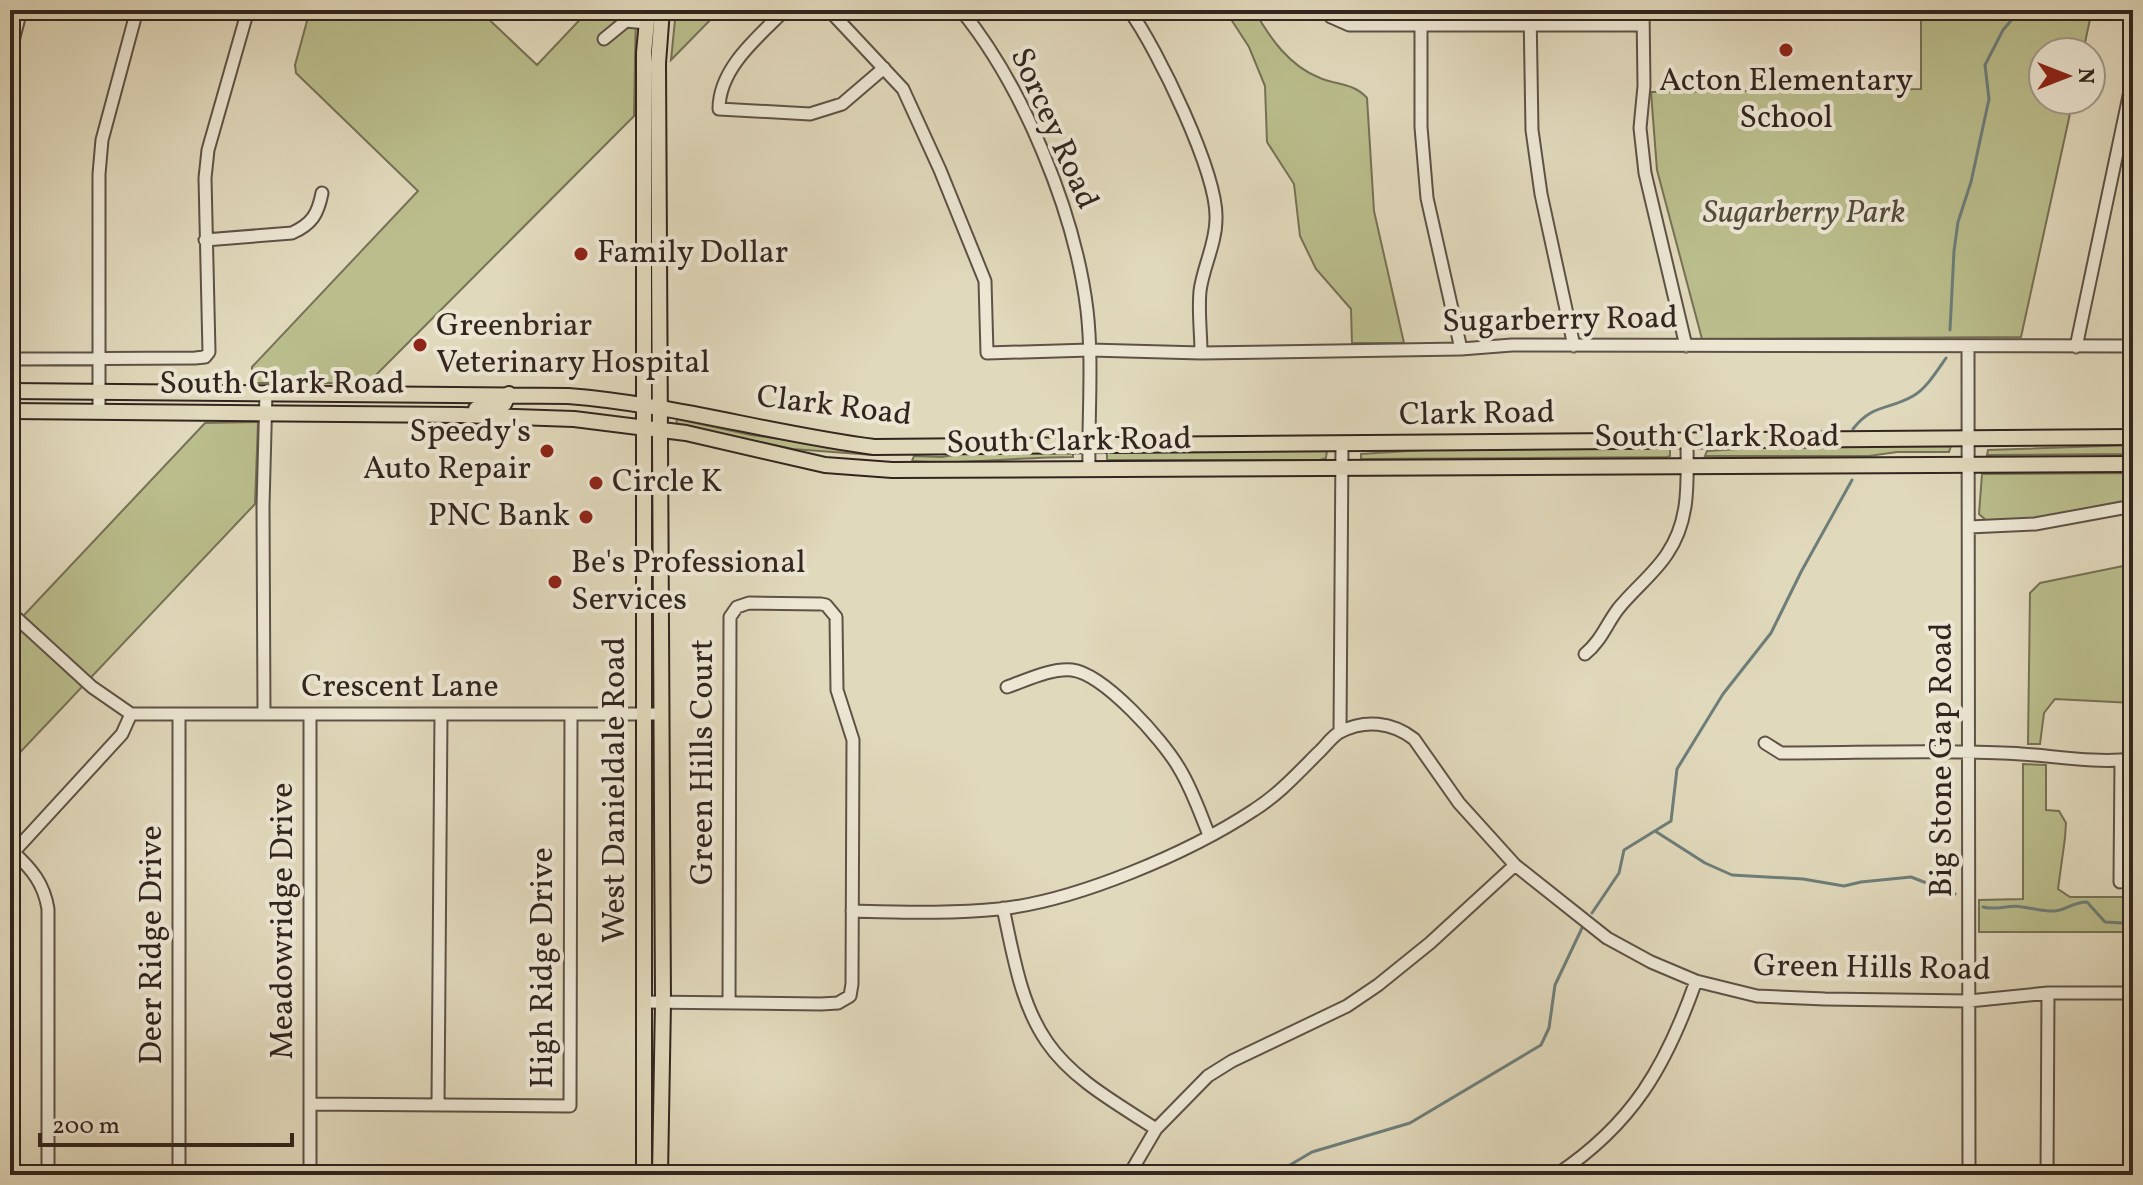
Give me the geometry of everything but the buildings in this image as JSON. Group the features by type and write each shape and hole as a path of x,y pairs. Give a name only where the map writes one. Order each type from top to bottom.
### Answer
{"main road":[{"path":"651,184 662,10"},
{"path":"647,16 653,407"},
{"name":"Clark Road","path":"10,391 509,394 594,398 809,439 893,447 2133,437"},
{"path":"410,414 411,393"},
{"path":"461,415 504,404 509,394"},
{"name":"West Danieldale Road","path":"644,1175 645,427 653,407"},
{"name":"West Danieldale Road","path":"653,407 660,429 663,1002 660,1175"},
{"name":"South Clark Road","path":"10,411 410,414 574,419 660,429 812,462 892,470 962,472 1089,468 2133,464"},
{"path":"892,470 893,447"},
{"path":"644,568 660,566"},
{"path":"644,654 661,654"},
{"path":"644,1095 661,1096"}],"street":[{"path":"10,53 21,10"},
{"path":"99,412 99,174 102,140 137,10"},
{"path":"10,359 205,357 209,352 205,240 208,150 248,10"},
{"path":"785,10 737,58 719,99 719,109 810,114 842,104 884,68 829,10"},
{"name":"Sorcey Road","path":"961,10 991,53 1035,135 1073,238 1087,308 1090,350 1089,468"},
{"path":"1129,10 1165,70 1215,193 1216,220 1212,250 1200,291 1201,353"},
{"path":"1324,10 1349,25 1643,25"},
{"path":"1421,10 1421,127 1427,198 1461,349"},
{"path":"1530,10 1532,130 1541,194 1574,346"},
{"path":"1643,10 1644,86 1640,128 1645,173 1686,346"},
{"path":"604,39 626,21 647,16"},
{"name":"Sugarberry Road","path":"884,68 903,89 985,281 987,353 1090,350 1201,353 1461,349 1512,345 2133,346"},
{"path":"2076,347 2133,77"},
{"path":"205,240 292,233 304,228 317,215 322,193"},
{"name":"Big Stone Gap Road","path":"1968,346 1969,1175"},
{"path":"264,714 266,392"},
{"path":"1585,654 1597,644 1615,613 1667,554 1684,520 1687,440"},
{"path":"852,911 1003,908 1081,891 1209,835 1265,803 1340,732 1342,445"},
{"path":"1969,527 2035,524 2133,506"},
{"name":"Green Hills Court","path":"644,1002 663,1002 729,1003 821,1004 838,1003 850,996 853,740 837,690 836,617 826,605 742,604 733,611 730,623 729,1003"},
{"path":"10,612 92,687 135,714 117,740 12,854 38,878 48,909 48,1175"},
{"path":"1007,687 1054,671 1069,670 1096,678 1121,700 1172,756 1186,780 1209,835"},
{"name":"Crescent Lane","path":"135,714 661,714"},
{"name":"Deer Ridge Drive","path":"179,714 179,1175"},
{"name":"Meadowridge Drive","path":"310,714 310,1175"},
{"path":"438,1104 441,714"},
{"name":"High Ridge Drive","path":"310,1104 570,1106 571,714"},
{"name":"Green Hills Road","path":"1340,732 1371,724 1405,731 1423,749 1459,803 1515,865 1607,938 1651,962 1696,981 1775,998 1969,1001 2048,993 2133,993"},
{"path":"1765,743 1781,753 1969,752 2127,760 2120,882"},
{"path":"1129,1175 1156,1129 1191,1091 1219,1068 1347,1006 1378,985 1430,943 1515,865"},
{"path":"1003,908 1024,990 1047,1041 1079,1076 1156,1129"},
{"path":"1556,1175 1598,1143 1649,1085 1675,1036 1696,981"},
{"path":"2047,1175 2048,993"}],"green space":[{"path":"310,10 479,10 537,65 589,10 636,10 634,116 368,383 252,383 252,367 418,191 296,73 295,65"},
{"path":"676,10 720,10 671,60"},
{"path":"1225,10 1254,10 1290,59 1309,73 1357,90 1367,98 1374,211 1404,343 1352,343 1351,309 1316,269 1300,236 1294,184 1267,142 1265,86 1249,47"},
{"name":"Sugarberry Park","path":"1921,10 2092,10 2086,36 2027,36 2027,116 2069,116 2021,337 1702,339 1657,170 1651,92 1921,89"},
{"path":"677,419 751,435 872,451 872,455 793,449 676,425"},
{"path":"258,422 255,504 10,763 10,630 205,423"},
{"path":"2133,445 2133,453 2128,454 1987,455 1988,450"},
{"path":"1951,446 1949,452 1897,452 1869,456 1705,456 1707,451 1770,447"},
{"path":"1670,449 1670,456 1667,457 1361,459 1361,454 1423,450"},
{"path":"1112,451 1327,451 1326,458 1320,460 1107,460 1107,453"},
{"path":"1073,452 1073,457 912,461 914,456 942,457 966,453"},
{"path":"2133,473 2133,501 2030,520 1987,521 1979,514 1982,474"},
{"path":"2133,564 2133,703 2055,699 2044,713 2040,744 2028,744 2030,593 2040,583"},
{"path":"2023,764 2046,765 2046,810 2059,811 2066,823 2058,889 2070,897 2133,897 2133,932 1979,932 1979,900 2023,899"}],"waterway":[{"path":"1950,330 1958,222 1971,182 1989,99 1985,65 2003,30 2020,10"},
{"path":"1853,429 1874,411 1918,393 1946,358"},
{"path":"1592,913 1619,873 1624,850 1671,821 1677,769 1723,694 1771,633 1852,480"},
{"path":"1655,831 1705,863 1732,875 1803,879 1844,886 1911,877 1955,894"},
{"path":"1983,907 2017,906 2055,911 2087,902 2105,922 2123,923 2133,919"},
{"path":"1273,1175 1312,1152 1410,1123 1541,1045 1549,1028 1555,985 1582,928"}],"place":[{"name":"Acton Elementary School","path":"1786,50"},
{"name":"Family Dollar","path":"581,254"},
{"name":"Greenbriar Veterinary Hospital","path":"420,345"},
{"name":"Speedy's Auto Repair","path":"547,451"},
{"name":"Circle K","path":"596,483"},
{"name":"PNC Bank","path":"586,517"},
{"name":"Be's Professional Services","path":"555,582"}]}
